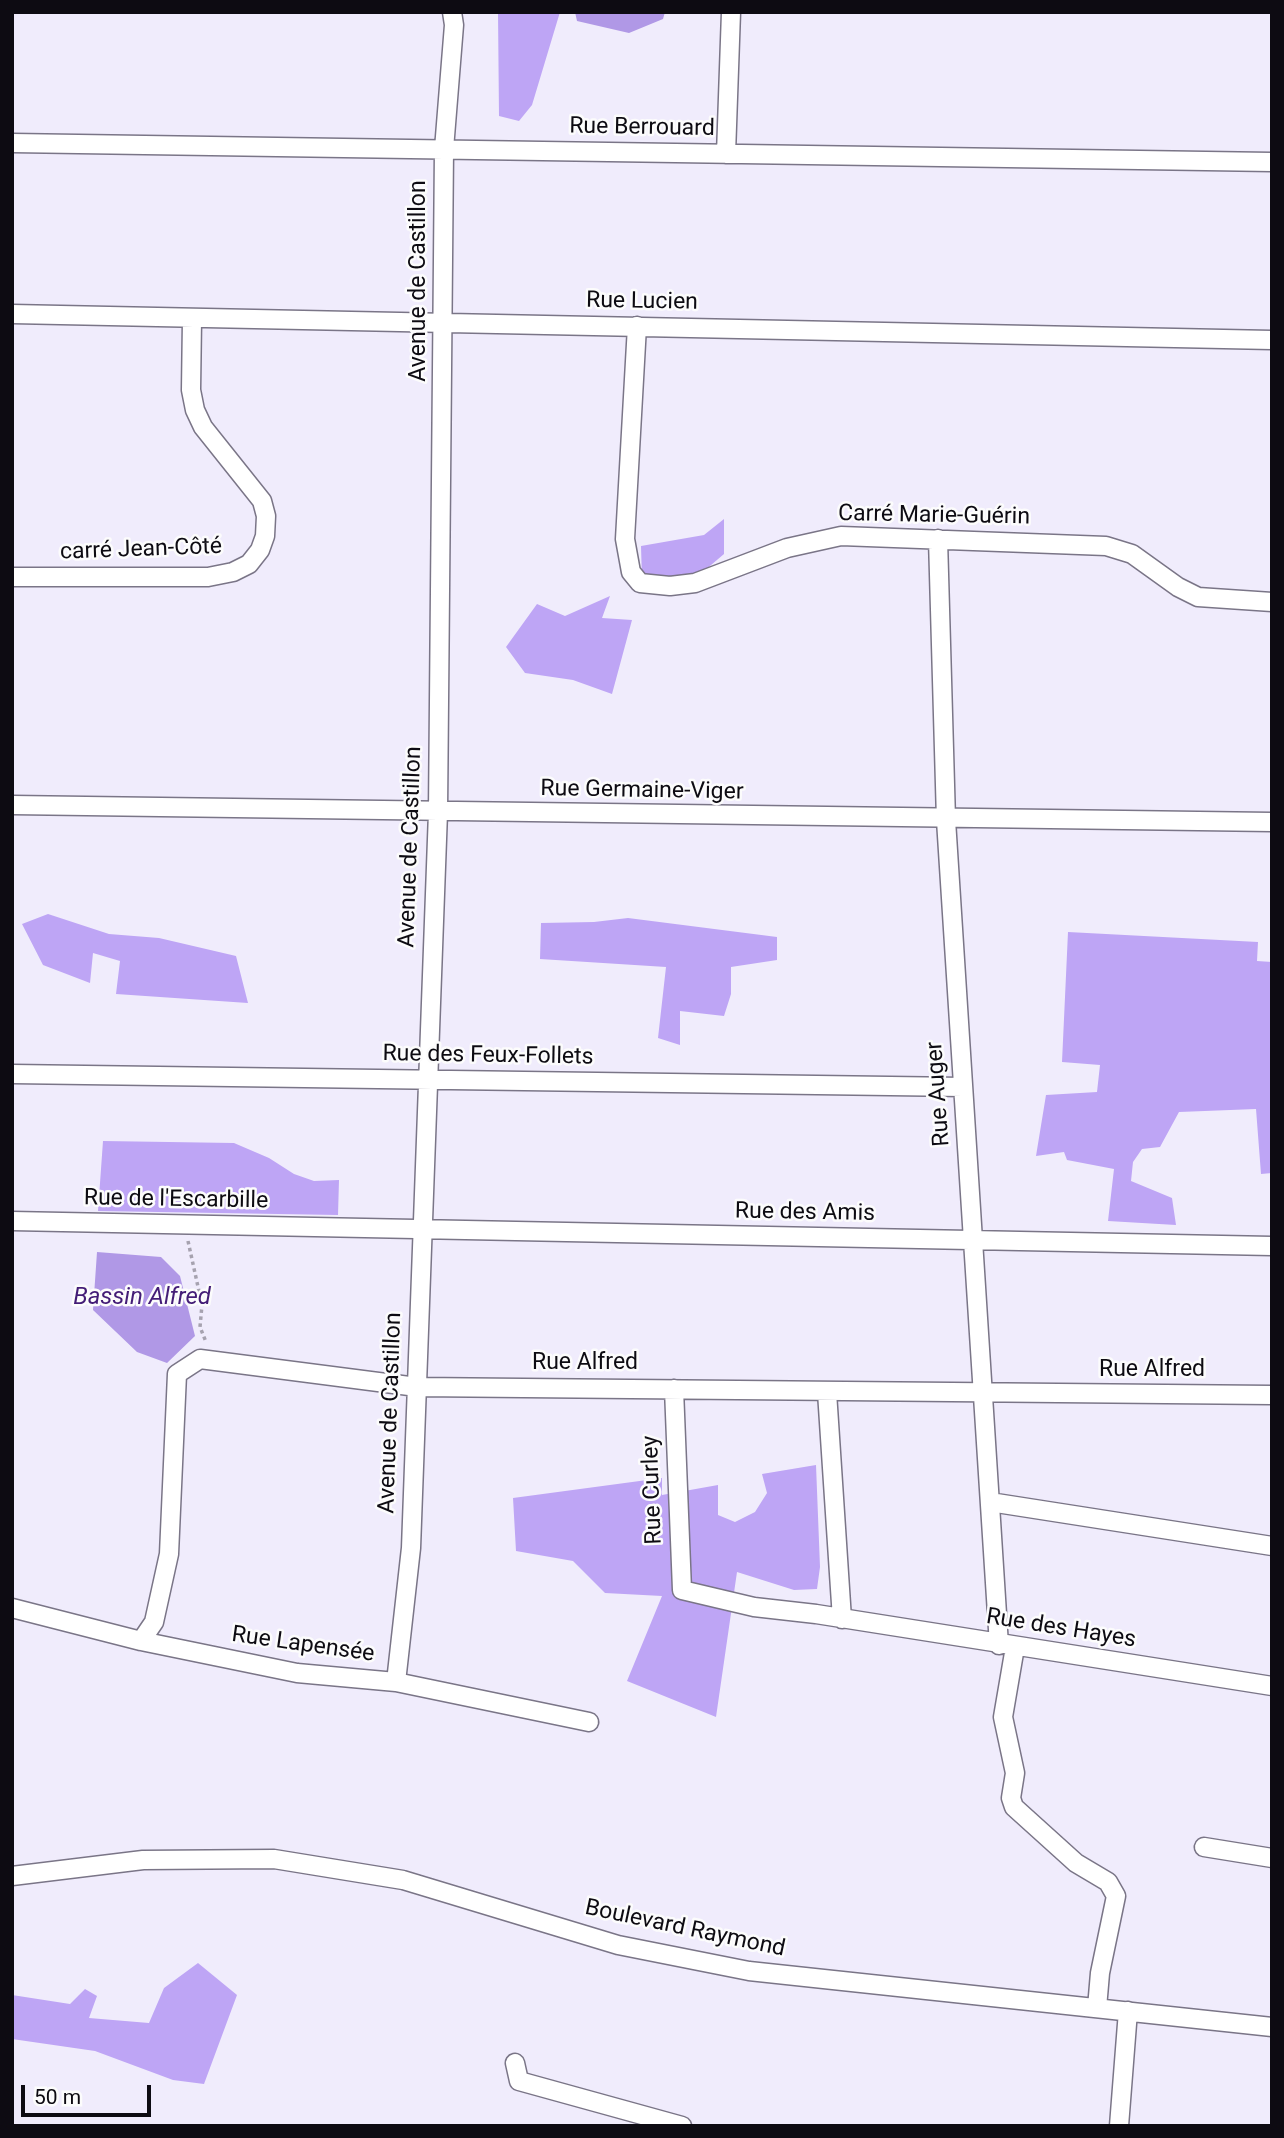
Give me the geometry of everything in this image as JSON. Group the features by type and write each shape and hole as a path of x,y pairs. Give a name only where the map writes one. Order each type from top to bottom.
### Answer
{"street":[{"name":"Avenue de Castillon","path":"396,1682 411,1548 438,812 444,149 454,25 452,12"},
{"path":"726,154 731,12"},
{"name":"Rue Berrouard","path":"12,143 1272,162"},
{"name":"Rue Lucien","path":"12,314 192,320 637,326 1272,340"},
{"name":"carré Jean-Côté","path":"12,577 208,577 233,572 248,564 260,550 265,536 266,516 262,501 203,427 195,410 191,390 192,320"},
{"name":"Carré Marie-Guérin","path":"637,326 625,539 631,572 640,583 670,586 695,583 787,548 841,536 938,539 1106,546 1132,554 1178,587 1198,597 1272,603"},
{"name":"Rue Auger","path":"938,539 946,820 990,1502 1007,1646 1003,1717 1015,1773 1011,1798 1014,1807 1076,1863 1108,1882 1116,1896 1100,1973 1097,2008"},
{"name":"Rue Germaine-Viger","path":"12,805 946,820 1272,822"},
{"name":"Rue des Feux-Follets","path":"12,1074 964,1087"},
{"name":"Rue de l'Escarbille","path":"12,1222 338,1228"},
{"name":"Rue des Amis","path":"338,1228 1272,1246"},
{"path":"141,1641 154,1622 169,1554 177,1374 200,1359"},
{"name":"Rue Alfred","path":"200,1359 417,1387 983,1395 1272,1395"},
{"name":"Rue Curley","path":"674,1389 682,1590"},
{"path":"827,1392 842,1619"},
{"path":"990,1502 1272,1546"},
{"name":"Rue des Hayes","path":"682,1590 754,1607 1272,1686"},
{"name":"Rue Lapensée","path":"12,1608 141,1641 297,1673 396,1682 589,1722"},
{"path":"1205,1847 1272,1858"},
{"name":"Boulevard Raymond","path":"12,1876 144,1860 274,1859 403,1880 618,1945 749,1971 1272,2026"},
{"path":"1119,2126 1128,2011"},
{"path":"515,2063 519,2081 682,2126"}],"path":[{"path":"182,1225 193,1256 202,1305 200,1327 208,1347 200,1359"}],"shaded area":[{"path":"498,12 560,12 532,105 519,121 499,116"},
{"path":"724,519 724,554 704,571 687,578 642,579 641,546 704,535"},
{"path":"610,596 602,618 632,620 612,694 573,680 525,673 506,647 537,604 565,616"},
{"path":"48,914 109,934 159,938 236,956 248,1003 116,994 120,961 93,953 90,983 43,965 22,924"},
{"path":"628,918 777,937 777,960 731,967 731,994 724,1016 680,1011 680,1045 658,1038 666,967 540,959 541,923"},
{"path":"1068,932 1258,942 1257,961 1272,962 1272,1173 1261,1174 1256,1109 1179,1112 1160,1147 1142,1149 1133,1162 1131,1181 1172,1198 1176,1225 1108,1221 1114,1169 1067,1160 1064,1152 1036,1156 1046,1095 1097,1092 1100,1065 1062,1062"},
{"path":"103,1141 234,1143 269,1158 294,1174 314,1181 339,1180 338,1215 98,1211"},
{"path":"816,1465 820,1567 817,1589 794,1590 737,1572 716,1717 627,1681 662,1596 605,1593 573,1561 516,1551 513,1498 662,1478 662,1495 718,1485 718,1515 735,1522 755,1512 767,1493 762,1474"},
{"path":"198,1963 237,1995 204,2084 173,2080 95,2051 12,2039 12,1995 70,2004 85,1989 97,1996 89,2018 149,2023 164,1988"}],"water":[{"path":"575,12 665,12 663,19 629,33 577,21"},
{"name":"Bassin Alfred","path":"97,1252 161,1257 180,1276 195,1336 167,1363 137,1352 93,1310"}]}
